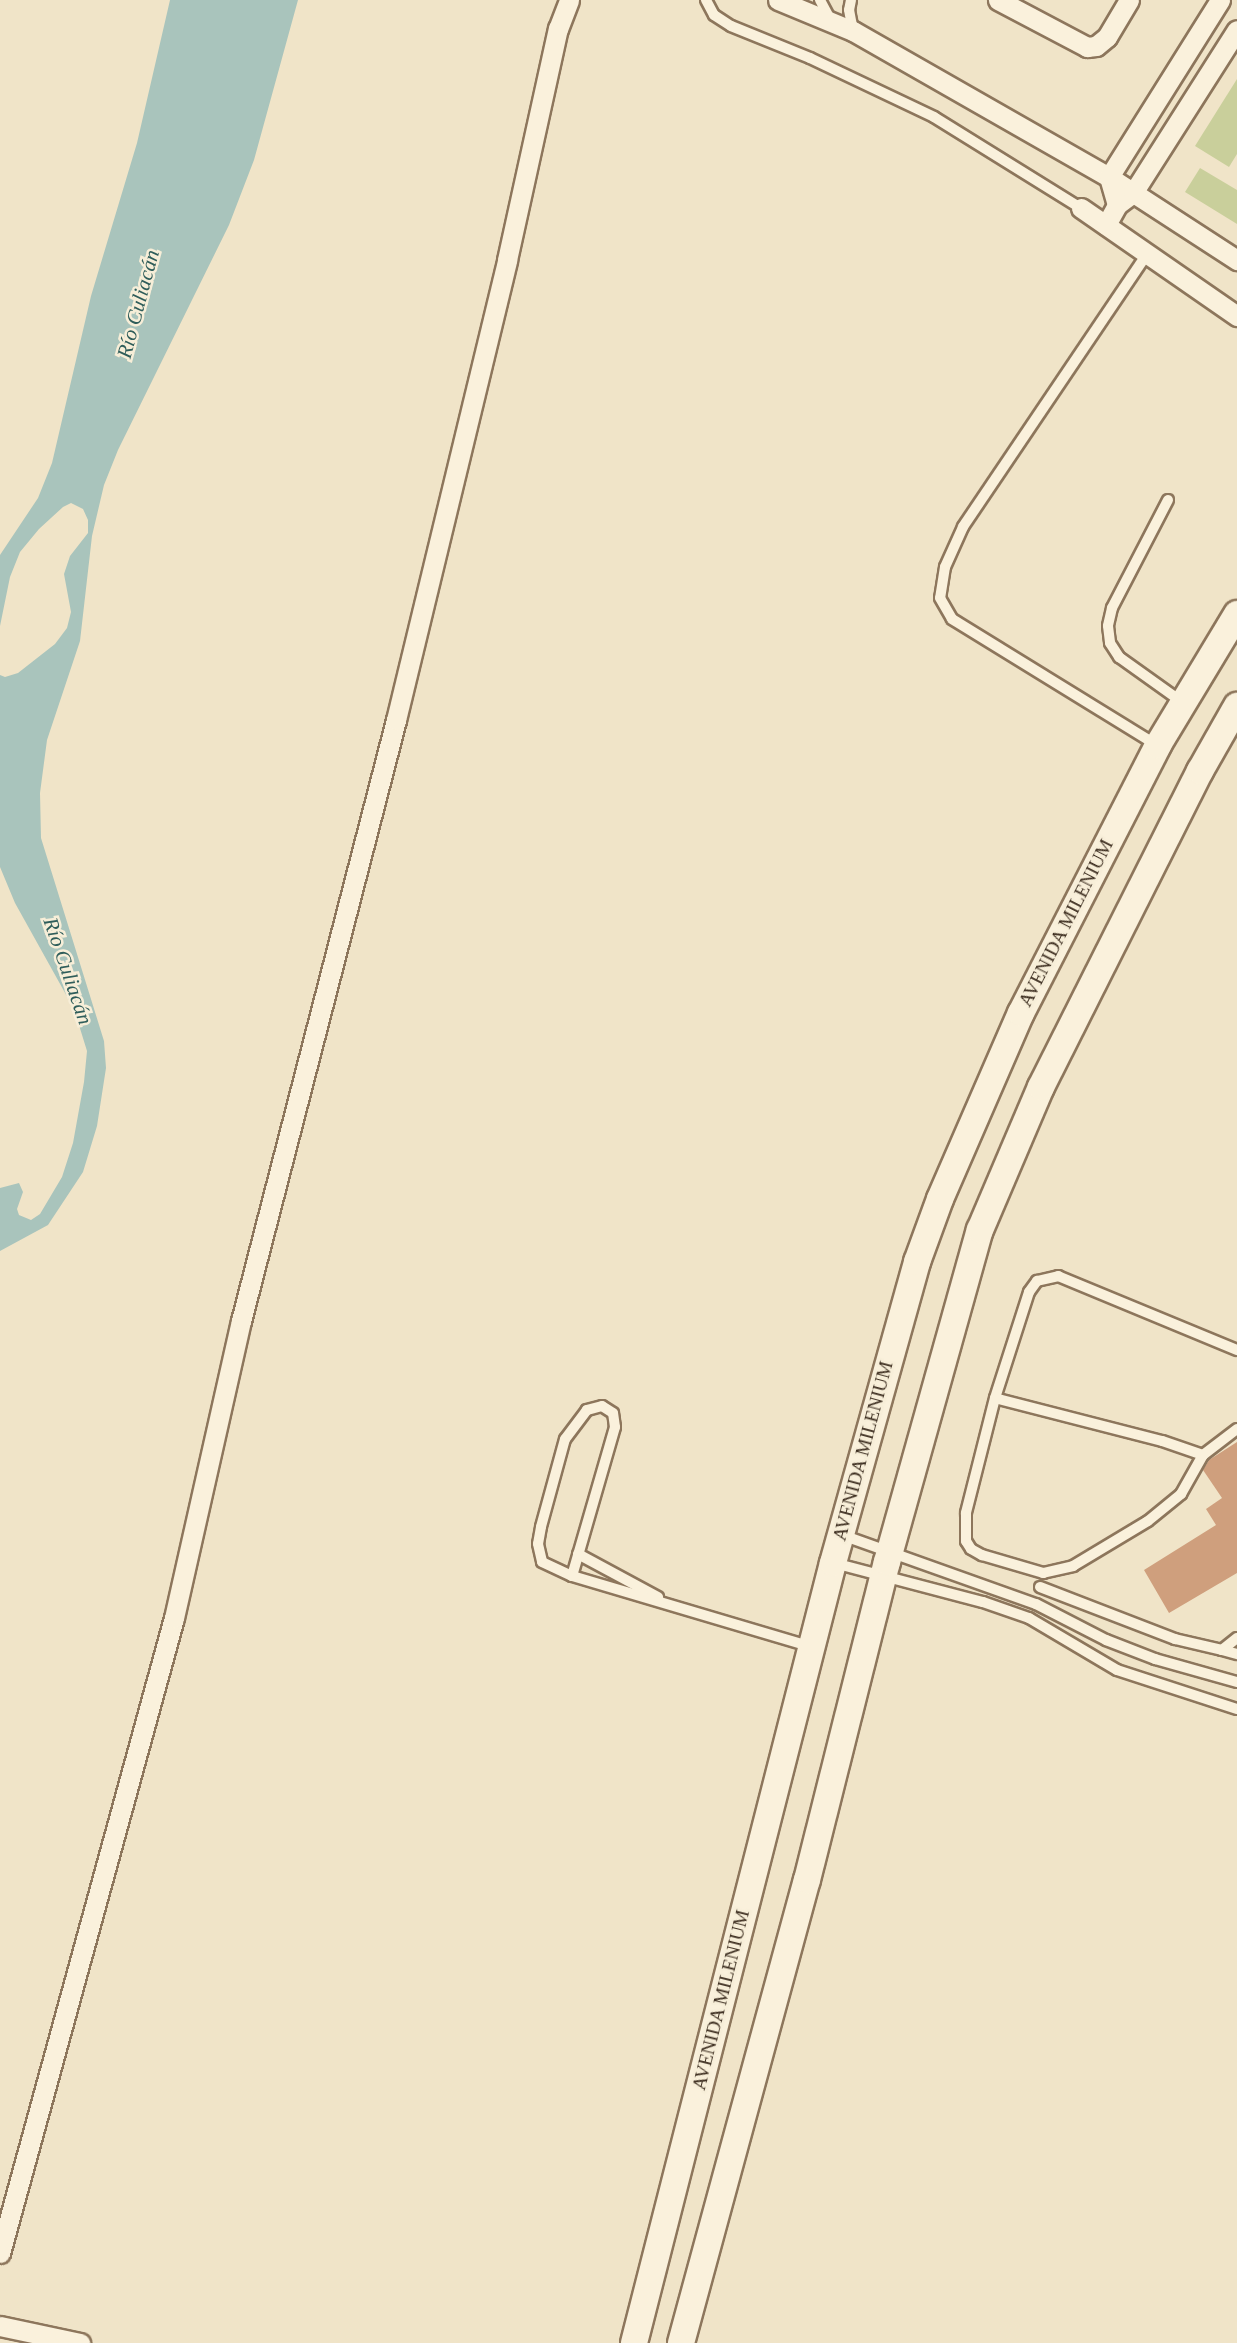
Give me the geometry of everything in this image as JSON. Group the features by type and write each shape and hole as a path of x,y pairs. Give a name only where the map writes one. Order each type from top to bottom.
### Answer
{"street":[{"path":"0,2253 174,1618 241,1321 396,720 507,260 558,29 569,0"},
{"path":"778,0 830,19 853,31 1109,177 1125,199 1237,260"},
{"path":"998,0 1087,47 1096,46 1107,37 1129,0"},
{"path":"1109,177 1220,0"},
{"path":"1106,225 1237,30"},
{"path":"1081,208 1237,316"},
{"name":"AVENIDA MILENIUM","path":"634,2343 811,1647 883,1376 940,1199 1021,1013 1158,745 1237,614"},
{"path":"681,2343 807,1880 887,1563 980,1230 1041,1087 1200,771 1237,706"},
{"path":"0,2326 80,2343"}],"lane":[{"path":"706,0 713,15 732,26 810,58 934,117 1081,208"},
{"path":"820,0 830,19"},
{"path":"851,0 849,10 853,31"},
{"path":"1147,254 963,527 945,567 940,598 952,619 1158,745"},
{"path":"1168,500 1112,608 1108,626 1110,643 1119,657 1182,702"},
{"path":"1237,1350 1058,1276 1037,1281 1029,1292 995,1398 966,1513 966,1541 971,1549 982,1555 1043,1573 1073,1566 1148,1521 1181,1494 1203,1455 1237,1429"},
{"path":"995,1398 1162,1441 1203,1455"},
{"path":"572,1576 615,1427 613,1413 602,1406 587,1410 565,1439 540,1535 542,1562 572,1576 811,1647"},
{"path":"841,1535 887,1563 1029,1618 1117,1670 1237,1709"},
{"path":"579,1554 674,1606"},
{"path":"833,1563 887,1563 1036,1604 1106,1640 1155,1660 1237,1682"},
{"path":"1029,1618 1036,1604 1043,1573"},
{"path":"1040,1587 1166,1636 1237,1654"},
{"path":"1222,1650 1237,1638"}],"green space":[{"path":"1237,79 1237,154 1229,167 1195,146"},
{"path":"1200,168 1237,190 1237,224 1185,192"}],"water":[{"name":"Río Culiacán","path":"170,0 298,0 254,160 229,225 118,450 104,485 92,536 80,641 47,740 40,793 41,838 104,1041 106,1068 97,1126 83,1172 48,1225 0,1251 0,1188 19,1183 23,1192 17,1209 19,1215 31,1220 40,1214 62,1177 73,1143 84,1082 87,1051 74,1009 15,903 0,867 0,675 5,677 18,673 55,644 67,628 71,612 64,574 70,556 88,533 88,520 83,509 71,503 63,507 39,529 20,552 10,577 0,626 0,555 38,498 52,463 91,296 137,143"}],"building":[{"path":"1237,1442 1237,1573 1169,1613 1144,1570 1216,1525 1206,1509 1222,1498 1203,1470 1209,1460"}]}
